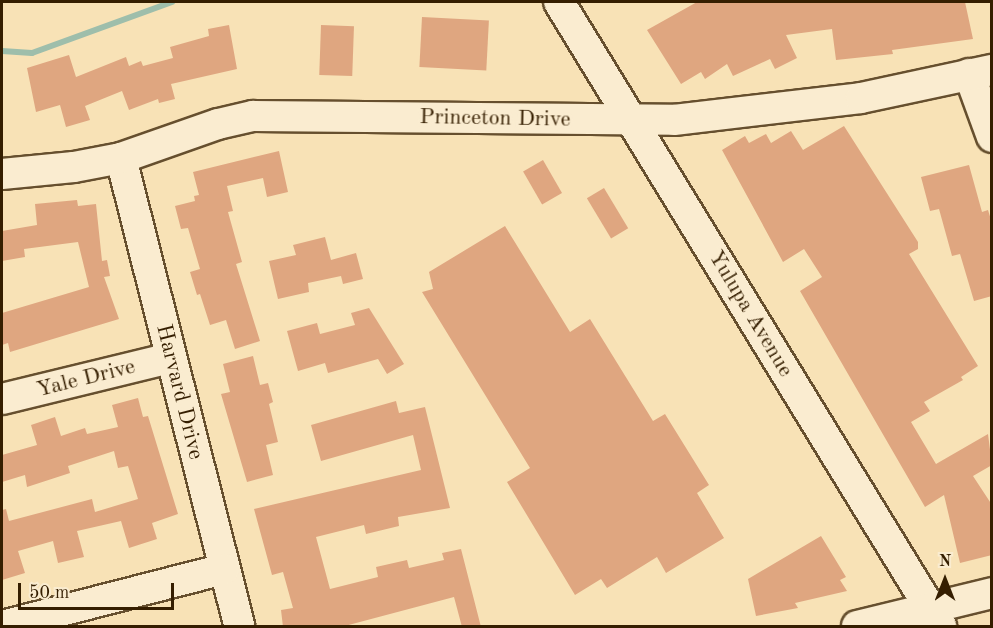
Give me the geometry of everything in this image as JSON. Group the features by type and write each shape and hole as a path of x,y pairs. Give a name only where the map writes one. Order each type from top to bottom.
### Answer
{"street":[{"name":"Yulupa Avenue","path":"559,2 935,617"},
{"name":"Princeton Drive","path":"2,174 74,167 121,158 218,124 253,116 674,120 861,98 980,72"},
{"path":"980,72 992,137"},
{"name":"Harvard Drive","path":"121,158 239,627"},
{"name":"Yale Drive","path":"2,399 170,358"},
{"path":"2,626 224,569"},
{"path":"857,627 935,617 992,593"}],"building":[{"path":"697,2 965,2 973,39 892,50 893,54 836,60 832,29 786,35 797,58 775,69 770,59 733,76 727,64 705,79 701,72 681,84 647,30"},
{"path":"422,17 489,21 486,70 419,67"},
{"path":"229,25 237,69 171,84 175,99 159,103 158,99 129,110 122,91 85,106 90,120 66,127 60,105 36,112 27,68 69,55 76,77 126,57 129,66 141,61 143,66 173,58 170,47 209,36 208,29"},
{"path":"321,25 354,26 352,76 319,75"},
{"path":"844,126 918,242 918,249 909,254 978,366 961,377 963,380 924,402 930,411 911,422 936,464 988,434 992,465 973,476 992,505 992,555 960,563 944,495 925,507 800,291 822,277 804,249 783,262 722,150 745,136 749,143 766,134 771,143 791,131 803,150"},
{"path":"279,151 288,192 267,197 263,178 227,186 233,211 228,212 242,262 236,264 260,341 235,349 226,320 210,325 200,294 197,295 190,272 200,269 188,228 181,229 175,206 195,201 194,196 199,195 193,172"},
{"path":"543,160 562,193 542,204 523,172"},
{"path":"969,165 982,212 988,210 992,223 992,296 974,301 960,254 952,256 939,209 930,211 921,177"},
{"path":"604,188 628,228 611,239 587,198"},
{"path":"77,200 78,206 96,204 102,261 107,260 110,276 104,277 119,319 10,352 8,343 2,345 2,313 89,287 78,242 24,249 25,257 2,261 2,231 37,225 35,204"},
{"path":"505,226 570,332 590,319 653,421 665,414 709,485 697,493 724,538 666,573 657,557 607,588 601,579 575,595 507,482 530,468 422,292 433,289 429,272"},
{"path":"325,237 331,260 356,253 363,279 343,284 341,276 308,283 309,292 278,299 269,261 296,255 293,245"},
{"path":"369,308 404,364 387,374 378,359 328,373 325,363 298,371 287,331 317,323 320,334 355,325 351,313"},
{"path":"253,356 260,385 268,383 273,402 269,404 278,442 266,445 273,475 247,482 221,394 230,392 223,364"},
{"path":"138,398 143,417 148,416 178,514 152,523 157,539 129,548 121,521 77,531 84,557 58,563 53,541 18,551 25,573 2,580 2,510 6,509 9,521 92,499 95,512 138,499 128,466 118,468 114,451 68,466 70,473 27,487 25,475 2,482 2,455 37,445 31,425 55,417 61,436 85,428 87,434 118,427 112,405"},
{"path":"396,401 399,413 425,407 450,508 398,517 399,526 366,534 364,525 316,537 330,589 378,577 376,567 407,560 409,568 444,560 442,553 461,549 481,627 462,627 454,597 341,627 283,627 281,610 293,608 283,572 272,575 254,509 421,470 413,435 321,461 311,425"},
{"path":"821,536 846,577 840,580 847,591 795,603 798,608 756,616 748,579"}],"waterway":[{"path":"2,51 32,53 172,2"}]}
